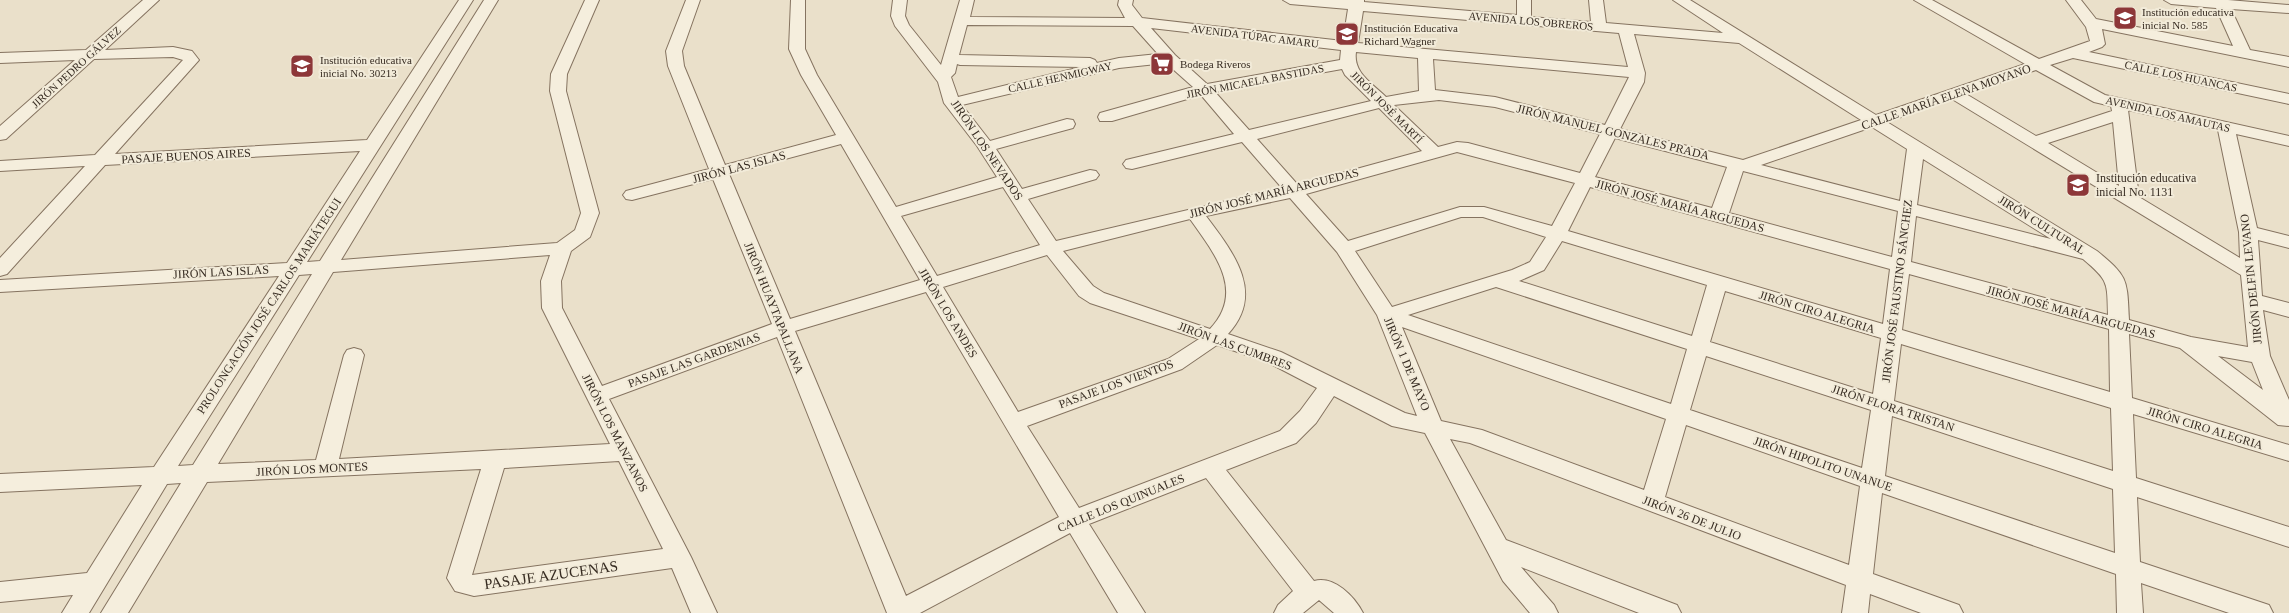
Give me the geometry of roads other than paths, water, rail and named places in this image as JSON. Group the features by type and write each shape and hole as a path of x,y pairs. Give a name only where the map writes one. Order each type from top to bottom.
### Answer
{"street":[{"name":"JIRÓN PEDRO GÁLVEZ","path":"0,135 152,0"},
{"name":"PROLONGACIÓN JOSÉ CARLOS MARIÁTEGUI","path":"76,613 160,476 466,0"},
{"name":"PROLONGACIÓN JOSÉ CARLOS MARIÁTEGUI","path":"114,613 490,0"},
{"path":"562,248 583,233 590,213 558,91 559,74 592,0"},
{"name":"JIRÓN HUAYTAPALLANA","path":"693,0 674,51 676,66 900,613"},
{"name":"JIRÓN LOS ANDES","path":"798,0 797,49 809,75 930,284 1132,613"},
{"name":"JIRÓN LOS NEVADOS","path":"900,0 898,16 902,26 946,80 952,103 986,147 1052,248"},
{"path":"946,80 967,0"},
{"name":"JIRÓN 1 DE MAYO","path":"1126,0 1125,5 1137,22 1246,135 1344,248 1387,315 1433,428 1497,547 1512,574 1545,613"},
{"name":"AVENIDA LOS OBREROS","path":"1290,0 1448,7 1524,20 1743,40"},
{"path":"1524,0 1524,20"},
{"path":"1596,0 1599,27"},
{"name":"JIRÓN CULTURAL","path":"1680,0 2090,255 2109,271 2117,284 2130,613"},
{"name":"AVENIDA LOS AMAUTAS","path":"1920,0 2119,109 2226,127 2289,141"},
{"name":"CALLE MARÍA ELENA MOYANO","path":"1741,164 1874,121 2097,44 2098,40 2089,22 2073,0"},
{"path":"2171,0 2289,8"},
{"name":"JIRÓN JOSÉ MARTÍ","path":"1357,3 1347,63 1351,72 1433,152"},
{"path":"2222,4 2244,53"},
{"name":"AVENIDA TÚPAC AMARU","path":"962,21 1137,22 1351,47 1637,72"},
{"path":"2089,22 2289,62"},
{"path":"1387,315 1496,280 1518,275 1537,266 1556,234 1636,82 1637,72 1626,29"},
{"path":"0,58 173,52 187,54 191,60 0,270"},
{"path":"1425,53 1428,96"},
{"name":"CALLE LOS HUANCAS","path":"2073,53 2289,99"},
{"name":"CALLE HENMIGWAY","path":"952,103 1119,63 1170,58"},
{"path":"960,60 1119,63"},
{"name":"JIRÓN MICAELA BASTIDAS","path":"1106,116 1204,90 1347,63"},
{"path":"1954,94 2250,272"},
{"name":"JIRÓN MANUEL GONZALES PRADA","path":"1132,164 1406,97 1464,97 1495,102 1741,164 2090,255"},
{"path":"2034,142 2119,109 2130,200"},
{"path":"986,147 1067,124"},
{"name":"JIRÓN DELFIN LEVANO","path":"2226,127 2248,232 2252,300 2260,356 2287,423"},
{"name":"JIRÓN LAS ISLAS","path":"632,195 846,138"},
{"name":"PASAJE BUENOS AIRES","path":"0,166 372,145"},
{"name":"JIRÓN JOSÉ MARÍA ARGUEDAS","path":"1052,248 1195,213 1296,191 1449,148 1468,148 2187,343 2287,423"},
{"name":"JIRÓN JOSÉ FAUSTINO SÁNCHEZ","path":"1855,613 1916,148"},
{"path":"1719,216 1741,164"},
{"path":"1018,196 1090,175"},
{"path":"890,214 1007,180"},
{"name":"JIRÓN CIRO ALEGRIA","path":"1344,248 1471,210 2289,453"},
{"name":"PASAJE LOS VIENTOS","path":"1013,422 1175,364 1194,355 1215,338 1234,310 1237,295 1227,260 1195,213"},
{"path":"2248,232 2289,242"},
{"name":"JIRÓN LAS ISLAS","path":"0,286 326,267 562,248"},
{"name":"JIRÓN LOS MANZANOS","path":"562,248 551,281 552,308 679,557 704,613"},
{"name":"PASAJE LAS GARDENIAS","path":"596,396 782,328 1052,248"},
{"name":"JIRÓN LAS CUMBRES","path":"1052,248 1086,291 1097,298 1274,357 1400,420 1433,428"},
{"name":"JIRÓN FLORA TRISTAN","path":"1496,280 2289,537"},
{"path":"1652,502 1718,282"},
{"path":"2252,300 2289,310"},
{"name":"JIRÓN HIPOLITO UNANUE","path":"1387,315 2260,613"},
{"path":"2187,343 2260,356"},
{"path":"325,468 354,355"},
{"name":"CALLE LOS QUINUALES","path":"900,613 1074,520 1288,437 1308,417 1331,384"},
{"name":"JIRÓN 26 DE JULIO","path":"1433,428 1474,436 1950,613"},
{"name":"JIRÓN LOS MONTES","path":"0,483 495,460 624,452"},
{"name":"PASAJE AZUCENAS","path":"495,460 459,578 464,584 474,586 679,557"},
{"path":"1210,467 1313,591 1335,596 1350,613"},
{"path":"1497,547 1668,613"},
{"path":"0,592 95,582"},
{"path":"1287,613 1313,591"}],"place":[{"name":"Institución educativa inicial No. 585","path":"2125,18"},
{"name":"Institución Educativa Richard Wagner","path":"1347,34"},
{"name":"Bodega Riveros","path":"1162,64"},
{"name":"Institución educativa inicial No. 30213","path":"302,66"},
{"name":"Institución educativa inicial No. 1131","path":"2078,185"}]}
